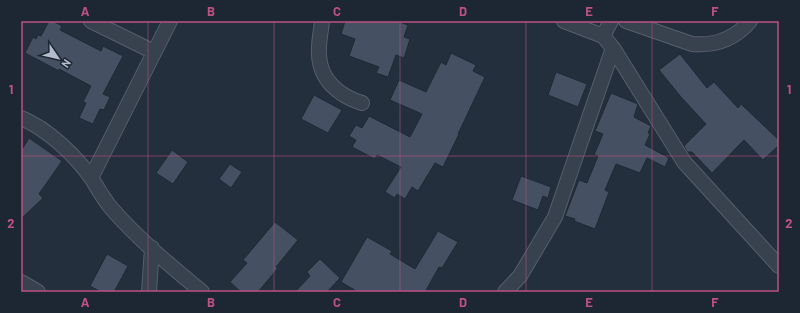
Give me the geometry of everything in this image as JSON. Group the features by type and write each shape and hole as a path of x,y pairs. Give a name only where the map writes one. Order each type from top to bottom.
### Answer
{"street":[{"path":"90,21 154,52"},
{"path":"91,178 170,21"},
{"path":"322,21 318,55 324,74 332,86 343,96 362,103"},
{"path":"564,21 603,36 684,162 779,266"},
{"path":"603,36 611,21"},
{"path":"626,21 692,44 702,45 712,44 731,38 750,21"},
{"path":"505,292 520,276 555,217 612,48"},
{"path":"21,118 52,136 91,178 112,209 152,248 202,292"},
{"path":"149,292 152,248"},
{"path":"21,282 38,292"}],"building":[{"path":"49,21 53,21 62,26 60,30 101,51 103,46 123,56 103,94 110,97 104,110 100,109 93,124 79,118 86,103 83,102 91,86 25,53 33,37 36,39 38,35 41,36"},
{"path":"345,21 397,21 408,25 404,37 410,39 404,58 396,55 388,77 376,73 379,67 349,56 355,39 341,34"},
{"path":"451,53 476,65 473,71 485,77 443,167 435,163 418,191 412,187 405,199 397,194 395,198 385,192 401,167 377,155 375,159 352,147 356,140 349,136 356,125 362,128 369,116 410,137 422,114 390,100 399,80 426,92 441,62 446,65"},
{"path":"680,54 707,88 714,82 738,108 741,104 779,140 779,145 763,160 744,140 712,173 692,152 687,152 684,146 706,124 659,70"},
{"path":"556,72 587,84 578,107 548,95"},
{"path":"611,93 638,104 634,117 651,126 648,133 650,134 645,145 669,158 665,167 647,158 640,173 616,164 605,190 609,192 595,229 574,221 575,219 565,216 579,180 587,183 598,156 594,155 603,134 595,131"},
{"path":"314,95 342,110 328,133 301,119"},
{"path":"29,138 62,161 39,194 43,198 21,219 21,151"},
{"path":"172,150 188,162 173,184 156,173"},
{"path":"230,164 242,172 231,188 219,179"},
{"path":"521,176 551,187 548,198 543,196 538,210 512,200"},
{"path":"275,222 298,240 276,267 278,268 258,292 241,292 230,282 247,263 243,260"},
{"path":"438,231 458,242 442,268 439,267 425,292 358,292 341,282 367,237 392,251 390,254 415,269"},
{"path":"107,254 128,266 114,292 101,292 90,286"},
{"path":"320,259 340,278 327,292 295,292 310,276 307,272"}]}
